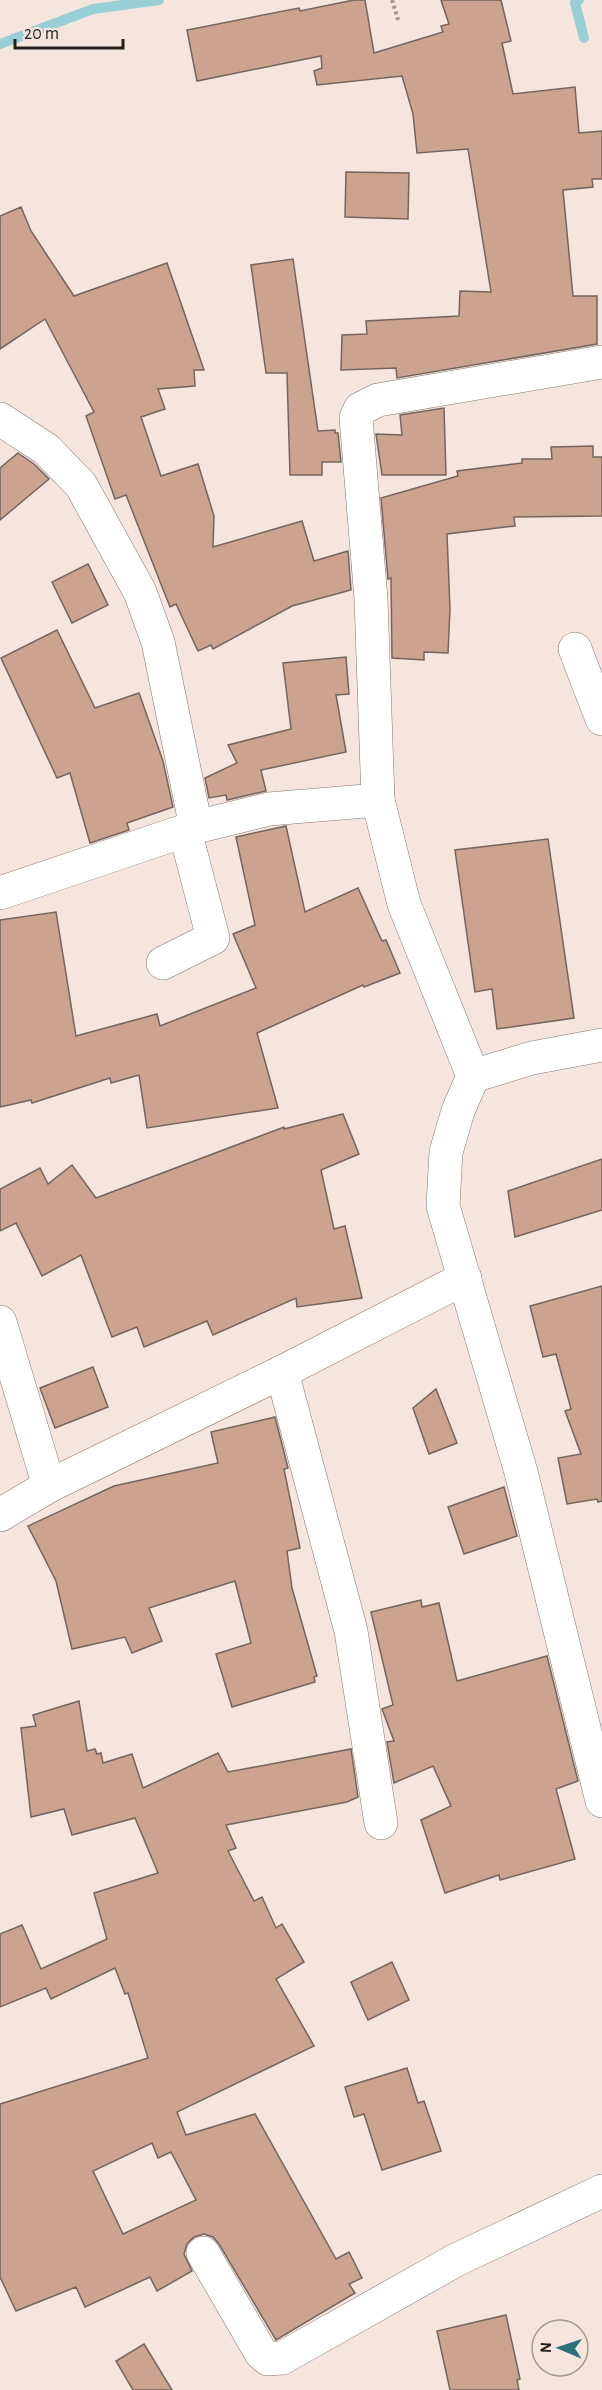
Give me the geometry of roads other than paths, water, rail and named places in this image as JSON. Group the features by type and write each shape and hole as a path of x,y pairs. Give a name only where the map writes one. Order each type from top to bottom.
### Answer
{"street":[{"path":"600,1782 521,1472 443,1206 446,1152 458,1111 473,1076 404,904 378,800 371,599 356,414 367,404 378,400 602,362"},
{"path":"0,419 46,449 81,485 140,592 158,642 213,938 163,963"},
{"path":"575,649 602,719"},
{"path":"0,893 191,829 269,809 378,800"},
{"path":"473,1076 532,1058 602,1045"},
{"path":"0,1515 50,1486 282,1372 465,1278"},
{"path":"0,1322 50,1486"},
{"path":"282,1372 351,1631 381,1823"},
{"path":"203,2253 261,2353 268,2359 282,2358 456,2260 602,2191"}],"waterway":[{"path":"0,44 93,9 159,0"},
{"path":"579,0 575,3 584,38"}]}
